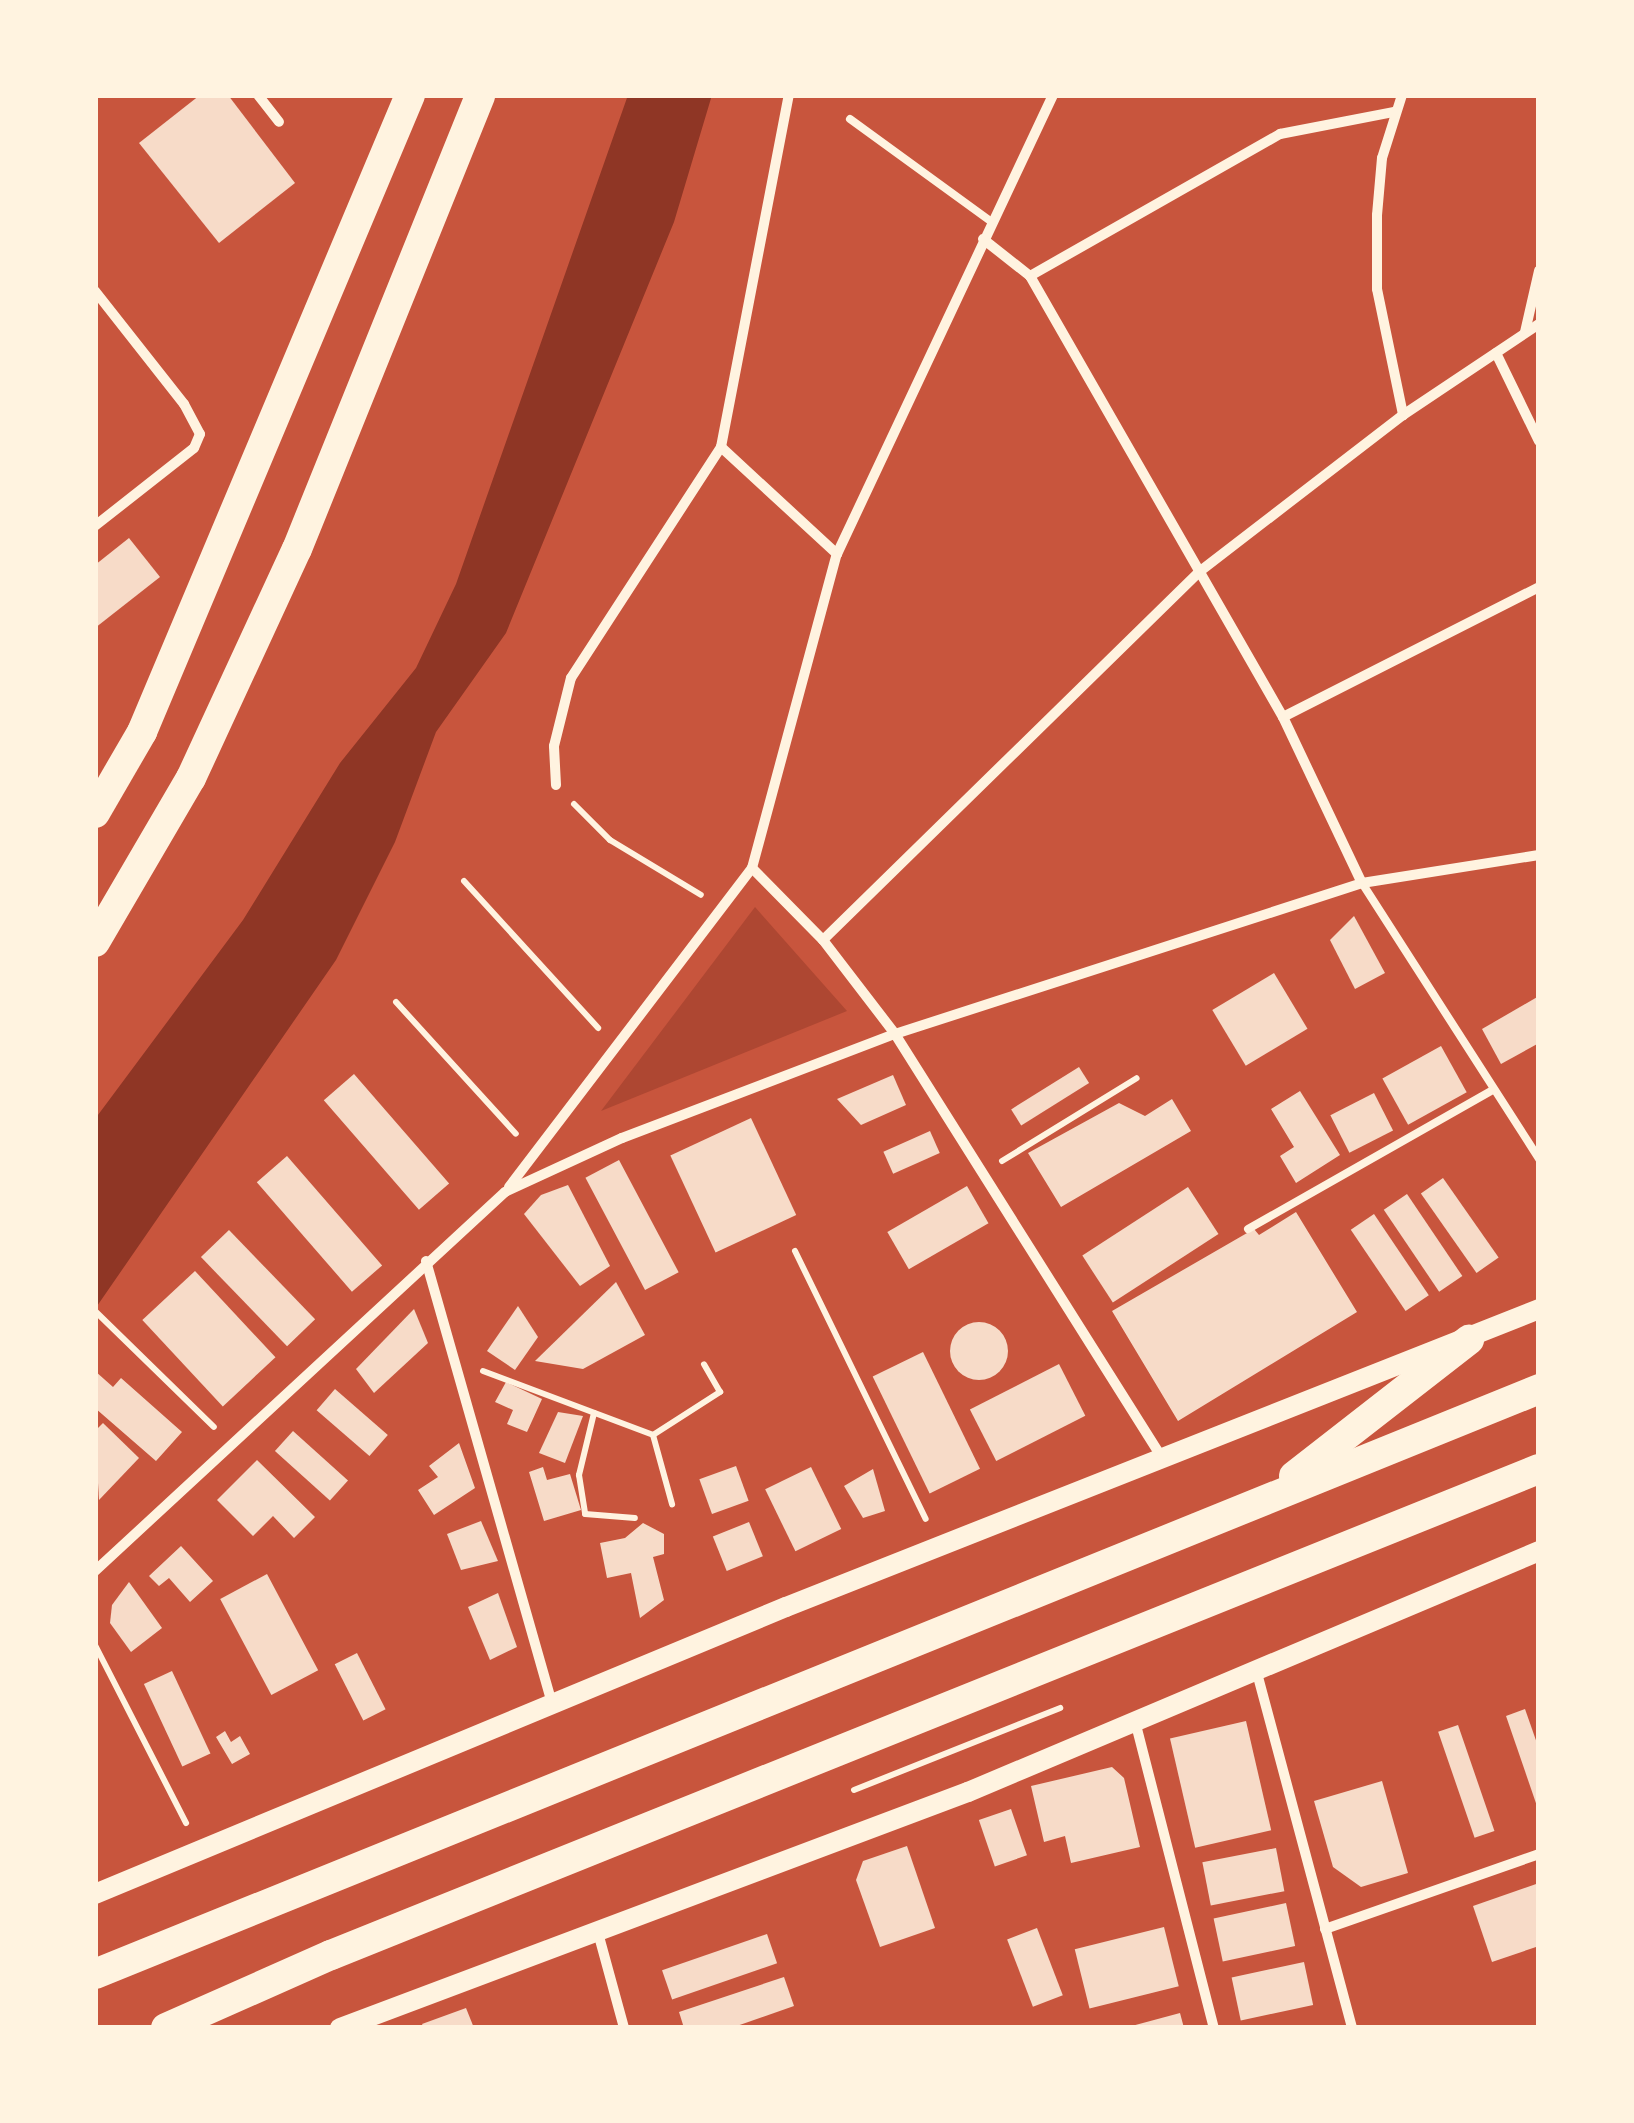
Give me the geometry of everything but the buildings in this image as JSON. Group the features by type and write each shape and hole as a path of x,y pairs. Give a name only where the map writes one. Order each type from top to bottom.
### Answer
{"highway":[{"path":"95,813 142,732 410,95"},
{"path":"95,942 191,778 297,549 480,95"},
{"path":"1267,1498 1469,1340"},
{"path":"95,1974 1539,1389"},
{"path":"166,2028 350,1948 1539,1469"}],"main road":[{"path":"95,1894 552,1703 1165,1462 1539,1309"},
{"path":"340,2028 968,1792 1539,1551"}],"street":[{"path":"258,95 278,122"},
{"path":"556,785 554,746 571,678 721,447 789,95"},
{"path":"95,1571 229,1442 506,1192 618,1050 752,868 837,554 1054,95"},
{"path":"1402,95 1382,158 1377,290 1403,415"},
{"path":"1030,276 1280,134 1394,112"},
{"path":"983,240 1030,276 1284,718 1362,883"},
{"path":"1525,332 1539,271"},
{"path":"95,291 184,404 200,434 194,448 95,526"},
{"path":"824,940 1200,572 1403,415 1539,324"},
{"path":"1496,353 1539,441"},
{"path":"721,447 837,554"},
{"path":"1284,718 1539,588"},
{"path":"506,1192 622,1138 895,1034 1362,883 1539,855"},
{"path":"752,868 824,940 895,1034 1165,1462"},
{"path":"426,1262 552,1703"},
{"path":"1257,1673 1352,2028"},
{"path":"1135,1721 1214,2028"},
{"path":"1325,1929 1539,1854"},
{"path":"597,1929 624,2028"}],"lane":[{"path":"850,118 992,222"},
{"path":"1362,883 1539,1159"},
{"path":"1248,1229 1493,1090"}],"path":[{"path":"556,785 610,840 724,908"},
{"path":"464,881 618,1050"},
{"path":"396,1002 536,1155"},
{"path":"982,1173 1137,1078"},
{"path":"795,1250 939,1549"},
{"path":"95,1312 229,1442"},
{"path":"454,1360 653,1435"},
{"path":"653,1435 720,1392 704,1364"},
{"path":"594,1413 579,1475 585,1514 635,1518"},
{"path":"653,1435 672,1504"},
{"path":"95,1645 200,1851"},
{"path":"854,1790 1060,1708"}],"shaded area":[{"path":"628,95 712,95 674,222 506,633 436,732 395,842 336,960 95,1309 95,1119 243,920 340,763 416,668 456,584"},
{"path":"755,907 847,1011 601,1111"}]}
